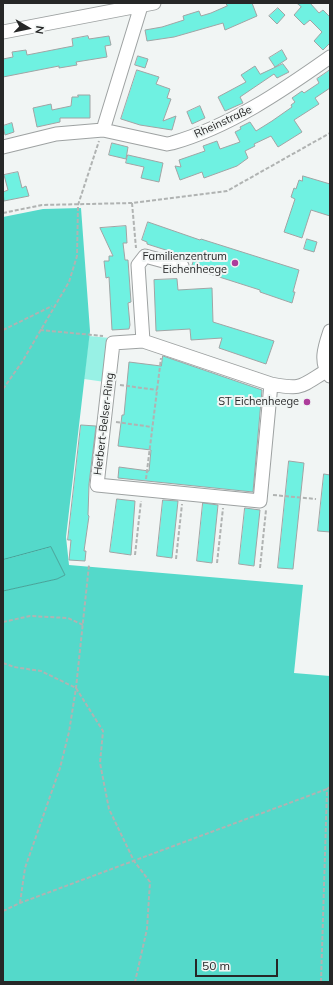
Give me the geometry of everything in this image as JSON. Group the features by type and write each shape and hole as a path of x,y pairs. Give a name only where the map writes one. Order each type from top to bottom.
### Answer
{"street":[{"path":"3,32 100,8 147,4 102,130"},
{"name":"Rheinstraße","path":"3,147 56,134 102,130 167,144 177,142 224,123 251,109 330,57"},
{"path":"143,340 138,265 145,256 182,266"},
{"path":"113,343 143,340 271,384 293,388 299,387 328,374 324,352 330,331"},
{"name":"Herbert-Belser-Ring","path":"113,343 97,485 224,497 261,497"},
{"path":"261,497 271,384"}],"path":[{"path":"3,389 22,362 53,306 69,282 77,256 78,205 102,130"},
{"path":"3,213 42,205 132,204 227,191 330,133"},
{"path":"132,204 138,265"},
{"path":"3,330 53,306"},
{"path":"40,330 110,337 113,343"},
{"path":"135,555 162,347"},
{"path":"108,383 157,390"},
{"path":"104,420 152,427"},
{"path":"176,559 183,493"},
{"path":"218,563 224,497"},
{"path":"260,568 266,509 261,497 316,499"},
{"path":"20,904 25,868 60,768 69,732 76,688 89,565"},
{"path":"3,622 30,616 68,618 83,625"},
{"path":"3,663 41,670 76,688 103,731 100,763 109,809 134,861 150,882 147,929 135,982"},
{"path":"3,912 20,904 329,788 321,982"}],"shaded area":[{"path":"81,208 90,331 66,537 69,565 303,585 294,673 330,676 330,982 3,982 3,591 57,579 65,575 51,547 3,560 3,217 43,209"},
{"path":"89,336 110,338 105,382 84,379"},
{"path":"51,547 65,575 57,579 3,591 3,560"}],"building":[{"path":"226,3 252,3 257,16 225,30 223,23 174,37 147,41 145,30 162,27 184,20 183,16 199,11 201,16 211,13 227,6"},
{"path":"297,3 310,3 319,13 323,10 330,17 330,43 323,50 314,41 322,32 310,20 304,25 294,15 301,7"},
{"path":"278,8 285,15 277,24 269,16"},
{"path":"88,36 89,39 109,36 111,45 105,46 107,57 76,62 77,65 59,68 59,66 3,77 3,59 13,57 12,52 26,50 27,55 73,46 72,39"},
{"path":"282,50 287,59 275,67 269,58"},
{"path":"138,56 148,59 145,68 135,65"},
{"path":"283,64 289,72 277,78 274,74 240,97 243,103 225,111 218,97 246,82 241,75 255,66 260,74"},
{"path":"137,70 159,77 156,84 170,89 167,98 171,99 163,121 176,116 172,130 140,125 121,119"},
{"path":"330,70 330,88 315,98 319,104 294,120 302,132 278,147 271,136 254,144 255,146 245,151 248,158 237,166 204,178 202,172 180,180 175,166 181,167 179,160 205,151 203,146 217,141 220,149 240,142 235,132 241,129 240,127 250,122 256,131 272,121 292,107 291,105 295,102 292,98 302,91 304,93 319,83 317,79"},
{"path":"78,95 90,95 90,118 60,118 60,122 37,127 33,108 51,104 52,110 71,106 72,97 78,97"},
{"path":"200,106 205,118 192,124 187,112"},
{"path":"12,123 14,132 5,135 3,126"},
{"path":"112,143 128,147 126,159 109,155"},
{"path":"128,155 163,163 159,182 141,178 144,167 126,163"},
{"path":"18,172 22,188 26,186 29,196 4,201 3,192 8,190 4,175"},
{"path":"303,176 330,184 330,216 311,210 302,238 284,232 295,199 291,197 294,188 296,189 299,180 302,181"},
{"name":"Familienzentrum Eichenheege","path":"148,222 200,240 201,239 299,270 293,292 295,292 292,303 260,292 260,290 191,268 194,259 147,244 147,242 142,240"},
{"path":"126,226 127,243 123,243 125,260 128,260 131,302 128,303 130,325 129,329 112,330 109,277 106,278 104,261 109,261 109,256 113,256 100,228"},
{"path":"307,239 317,242 314,252 304,249"},
{"path":"177,279 178,290 212,288 213,322 274,341 266,364 219,348 222,338 191,340 190,329 156,331 154,280"},
{"path":"163,356 262,390 253,492 118,478 119,467 149,471 151,450 118,446 122,415 124,415 129,362 161,366"},
{"path":"81,425 96,426 89,484 89,516 84,551 86,551 85,561 69,560 71,540 68,540"},
{"path":"289,461 304,463 293,569 278,568"},
{"path":"324,474 330,475 330,532 318,531"},
{"path":"117,499 135,501 131,555 110,552"},
{"path":"163,500 178,501 172,558 157,556"},
{"path":"203,503 218,505 212,563 197,561"},
{"path":"245,508 260,510 254,566 239,564"}],"place":[{"name":"Familienzentrum Eichenheege","path":"235,263"},
{"name":"ST Eichenheege","path":"307,402"}]}
